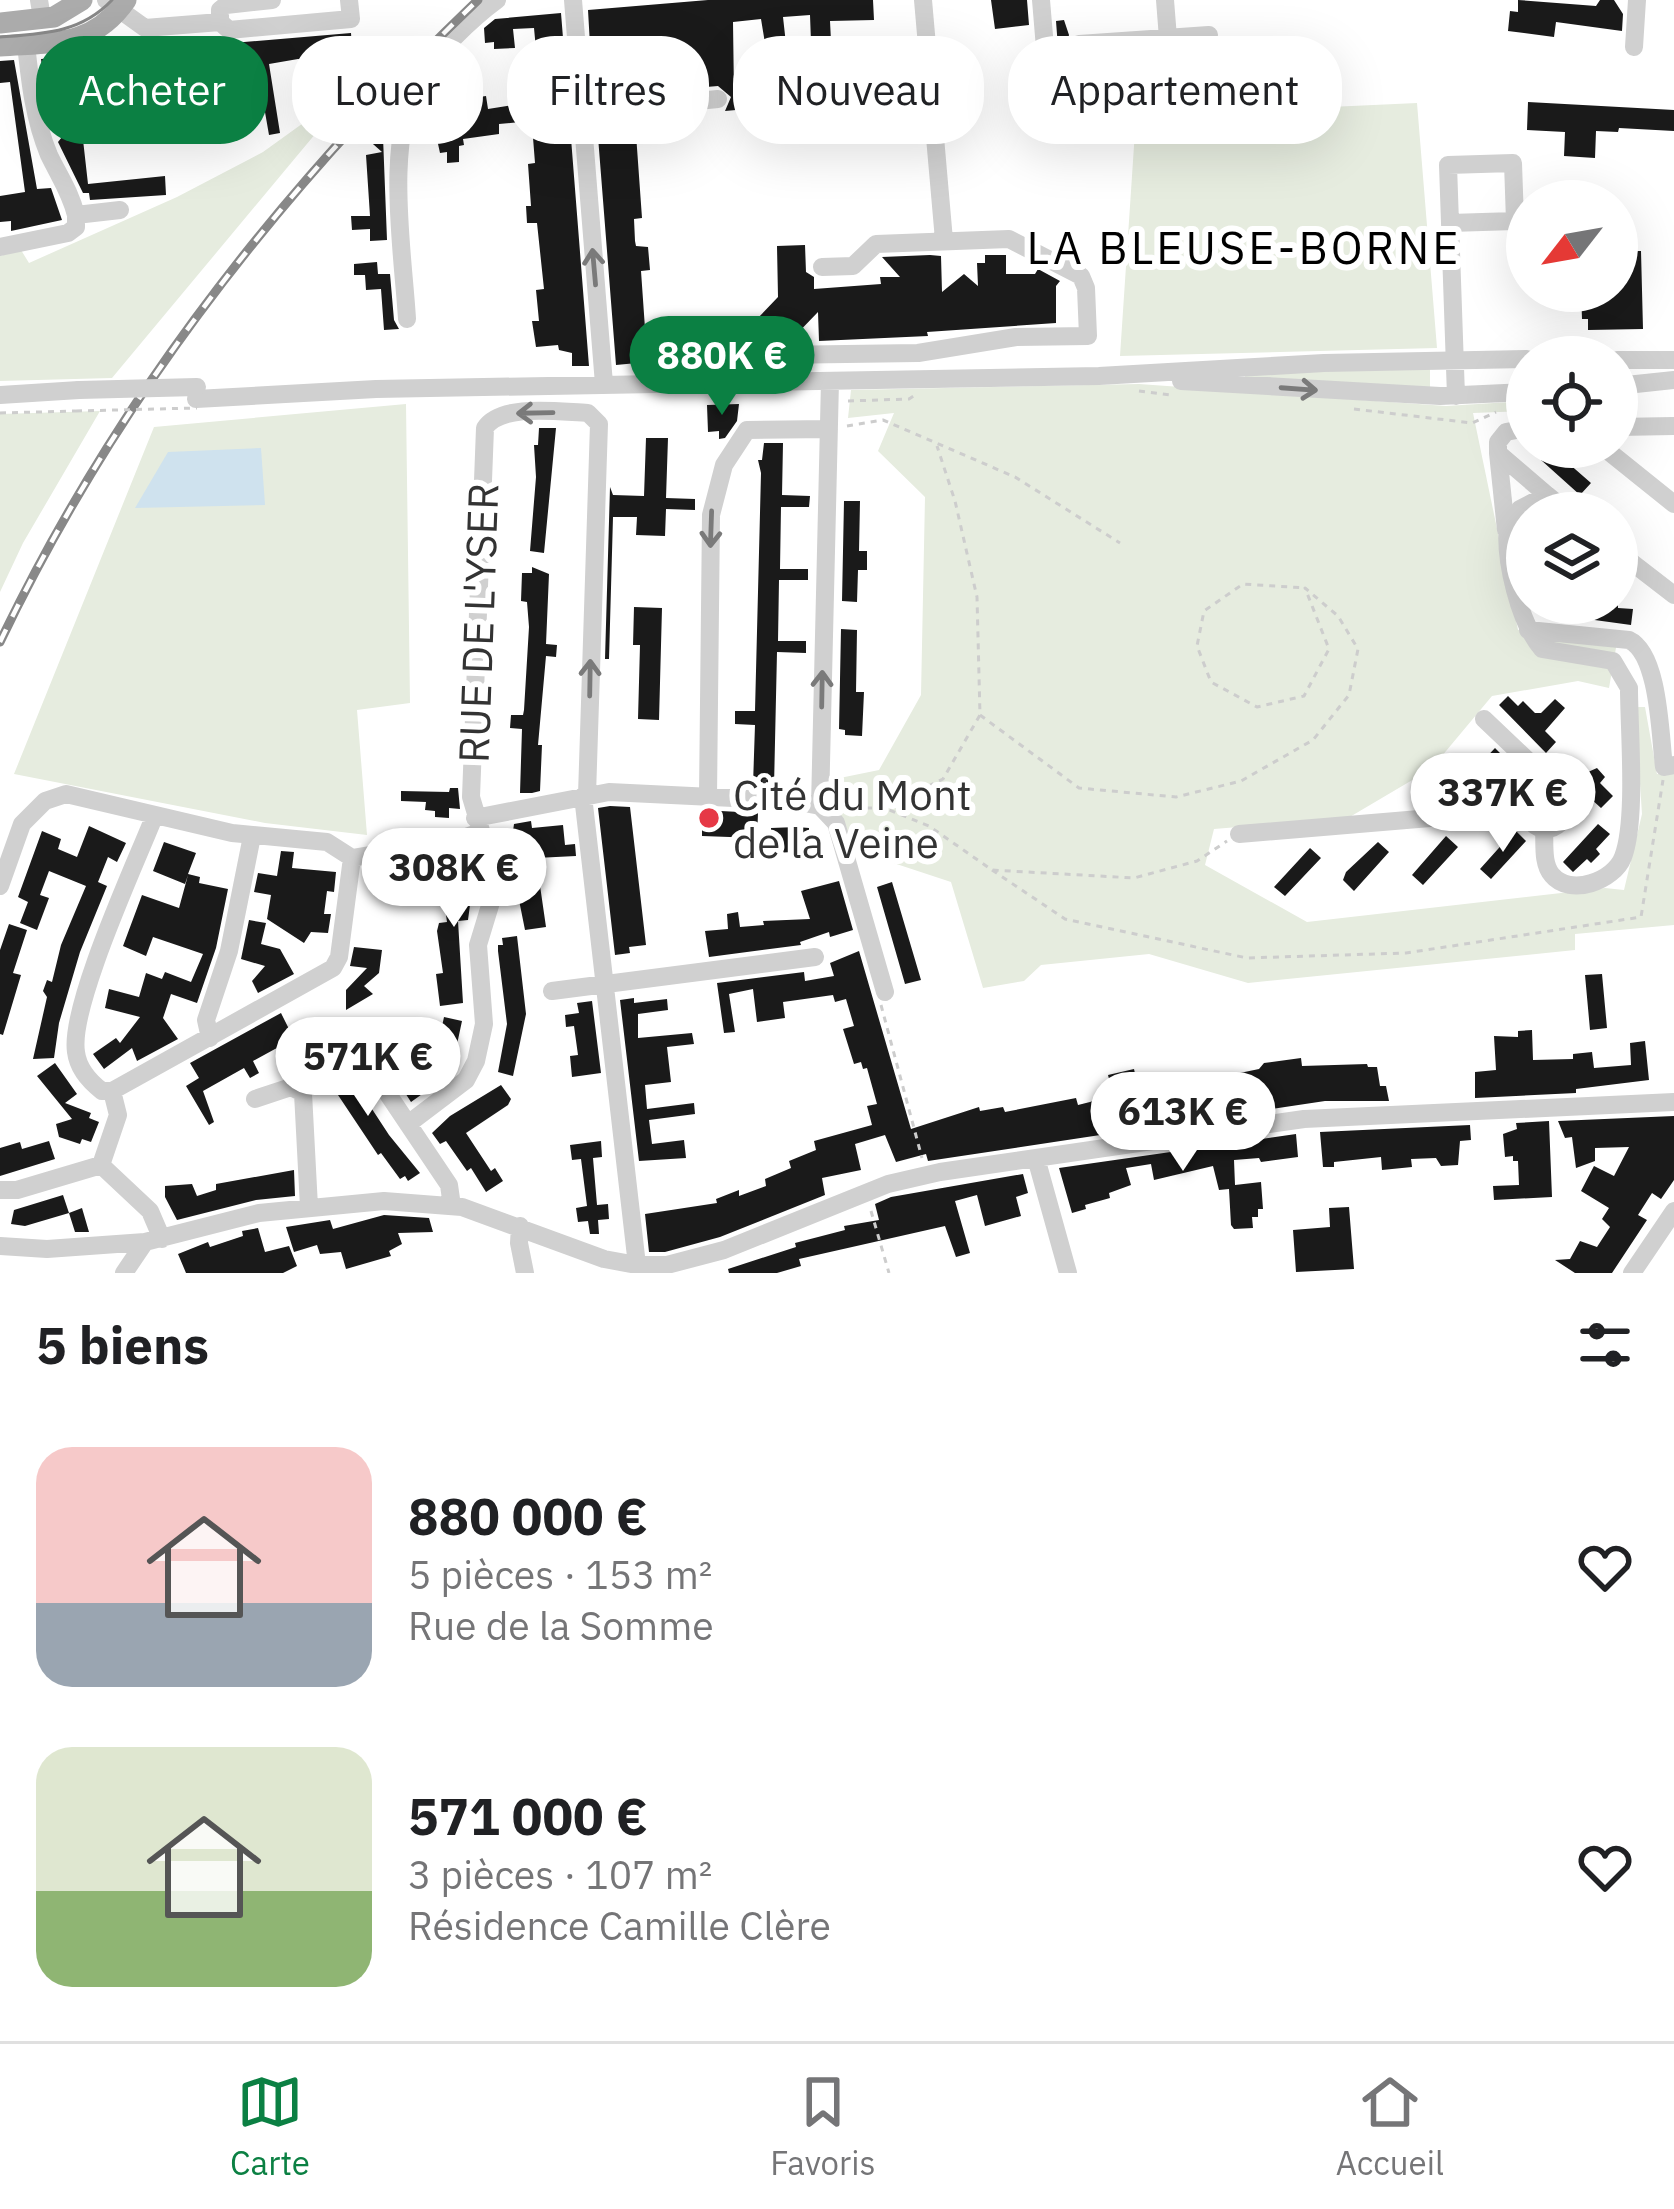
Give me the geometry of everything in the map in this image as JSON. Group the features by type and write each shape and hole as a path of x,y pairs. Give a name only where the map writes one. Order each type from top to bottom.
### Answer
{"main road":[{"path":"0,23 40,9 64,13 82,0"},
{"path":"0,46 82,38 108,23 116,4"}],"street":[{"path":"220,22 223,6 272,0"},
{"path":"220,22 233,30 351,19 349,0"},
{"path":"407,319 398,157 415,88 427,69 497,0"},
{"path":"573,0 576,36"},
{"path":"923,0 944,240"},
{"path":"1041,0 1044,36"},
{"path":"1165,0 1168,36"},
{"path":"1634,46 1637,0"},
{"path":"116,4 145,28 220,22"},
{"path":"1195,36 1209,35"},
{"path":"0,247 68,233 76,227 69,186 50,157 34,111 26,44"},
{"path":"709,100 718,99"},
{"path":"585,144 604,384"},
{"path":"1450,223 1515,220 1513,163 1448,165 1450,223 1455,359 1456,396"},
{"path":"76,215 120,209"},
{"path":"774,355 918,353 1016,337 1088,336 1085,284 1076,272 1009,239 876,244 853,266 822,267"},
{"path":"0,395 78,401 376,389 1099,376 1506,359"},
{"path":"1638,360 1674,360"},
{"path":"1099,376 1456,396 1506,393"},
{"path":"1638,384 1674,380"},
{"path":"830,381 824,808 836,823 885,992"},
{"name":"RUE DE L'YSER","path":"408,1124 462,1085 478,1054 485,1007 478,945 494,886 490,856 471,797 485,428 502,414 592,414 598,420 585,796"},
{"path":"1638,427 1674,426"},
{"path":"708,797 711,515 728,457 743,433 756,428 829,429"},
{"path":"1506,432 1498,442 1506,530"},
{"path":"1498,453 1544,492"},
{"path":"1630,468 1674,504"},
{"path":"1638,567 1674,595"},
{"path":"1526,624 1547,651 1613,661 1629,688 1628,832 1621,862 1600,880 1563,883 1546,864 1544,829"},
{"path":"1528,630 1640,645 1649,662 1669,766"},
{"path":"1484,719 1544,776 1550,791 1562,800 1565,812 1558,825 1544,829 1532,823 1527,810 1535,794 1550,791"},
{"path":"0,886 22,824 52,797 74,795 252,836 327,842 352,858 458,840 477,825 616,792 824,808"},
{"path":"585,796 637,1265"},
{"path":"1239,834 1527,810"},
{"path":"154,817 76,1031 82,1071 102,1090 112,1091 333,968 339,957 352,858"},
{"path":"210,1038 206,1020 228,956 252,836"},
{"path":"552,992 814,957"},
{"path":"359,1051 452,1190 452,1206"},
{"path":"256,1100 291,1087 303,1093 309,1207"},
{"path":"101,1165 118,1115 112,1091"},
{"path":"0,1246 47,1249 153,1241 248,1216 364,1200 452,1206 604,1259 637,1265 674,1264 716,1253 866,1192 927,1174 1304,1119 1674,1102"},
{"path":"1036,1158 1068,1273"},
{"path":"0,1190 16,1190 101,1165"},
{"path":"101,1165 150,1211 153,1241 128,1272"},
{"path":"1633,1273 1664,1241 1674,1211"},
{"path":"520,1226 525,1273"}],"path":[{"path":"1127,388 1184,396"},
{"path":"829,402 909,399 922,390"},
{"path":"1479,422 1474,407 1480,395"},
{"path":"0,412 78,401 197,398"},
{"path":"1339,406 1479,422 1505,408"},
{"path":"829,429 883,420 1015,478 1120,543"},
{"path":"884,808 944,779 980,715 976,597 955,501 937,446"},
{"path":"980,715 1079,788 1176,797 1240,781 1313,740 1349,695 1358,649 1338,616 1305,588 1244,584 1204,611 1197,646 1211,682 1257,707 1304,695 1329,650 1305,588"},
{"path":"824,808 884,808 928,826 1065,919 1247,958 1406,953 1641,917 1669,766"},
{"path":"992,869 1134,878 1197,861 1239,834"},
{"path":"885,992 880,1006 927,1174"},
{"path":"866,1192 889,1273"}],"shaded area":[{"path":"1417,103 1437,348 1120,356 1134,144 1342,144 1342,106"},
{"path":"292,131 292,144 307,144 112,378 0,381 0,256 21,250 29,263 177,197 263,152"},
{"path":"1430,366 1430,391 1245,377 1245,370"},
{"path":"1139,384 1446,406 1506,402 1506,412 1473,413 1506,572 1506,624 1517,624 1518,630 1617,642 1609,688 1578,681 1492,696 1431,769 1348,818 1214,829 1205,865 1307,922 1605,888 1624,890 1642,814 1635,707 1645,707 1657,774 1674,771 1674,925 1575,934 1575,950 1248,983 1149,954 1041,965 1024,981 983,988 951,882 851,849 830,780 879,770 921,695 925,497 878,451 894,413 848,418 851,390"},
{"path":"406,404 410,703 357,710 367,835 265,823 14,774 154,427"},
{"path":"100,411 23,543 0,592 0,414"}],"water":[{"path":"261,448 265,505 135,508 168,452"}],"building":[{"path":"708,0 873,0 874,20 830,21 831,36 811,36 810,15 783,17 785,36 764,36 761,19 733,22 733,110 725,111 731,97 718,86 709,87 709,36 589,36 588,10"},
{"path":"991,0 1027,0 1029,25 995,29"},
{"path":"1518,0 1596,6 1600,0 1614,0 1623,14 1622,31 1556,22 1554,37 1508,31 1510,11 1518,12"},
{"path":"561,13 563,36 535,36 534,28 513,29 514,36 507,36 507,48 494,49 494,42 485,43 484,28 495,19"},
{"path":"1064,20 1069,36 1057,36 1056,21"},
{"path":"292,38 292,60 269,64 280,133 269,135 268,129 268,40"},
{"path":"14,60 37,189 51,188 62,220 11,231 11,221 0,222 0,196 25,192 10,82 0,83 0,61"},
{"path":"483,96 488,109 507,106 507,123 499,124 499,134 483,136"},
{"path":"1528,102 1674,110 1674,131 1596,131 1595,158 1564,156 1565,132 1527,130"},
{"path":"59,144 83,144 88,184 165,176 166,195 90,200 89,193 83,193"},
{"path":"373,144 383,144 387,240 370,241 370,229 352,230 351,216 370,216 366,155 382,152"},
{"path":"438,144 464,144 459,146 459,162 447,163 447,152 440,153"},
{"path":"534,144 571,144 589,366 572,366 572,353 559,350 558,345 536,347 532,321 539,321 536,290 544,289 537,223 527,223 526,206 531,206 528,164 535,163"},
{"path":"599,144 637,144 642,218 634,219 635,241 636,246 648,247 650,270 641,271 647,357 616,365"},
{"path":"805,245 806,272 814,277 814,289 881,284 880,277 900,277 882,257 930,255 941,256 942,292 964,274 978,286 977,263 985,263 985,255 1006,255 1006,274 1035,274 1038,269 1060,281 1056,323 819,341 818,312 790,341 780,341 757,319 778,297 777,246"},
{"path":"1641,251 1643,329 1588,330 1588,319 1582,319 1582,312 1638,312"},
{"path":"377,262 378,274 390,274 399,329 384,330 381,289 366,290 365,275 354,275 354,264"},
{"path":"739,404 737,421 725,438 719,439 719,431 708,432 707,405"},
{"path":"539,428 556,428 544,553 530,551 534,445 538,445"},
{"path":"646,438 668,438 666,498 695,499 695,510 666,509 665,536 636,535 637,517 613,517 609,659 605,659 610,487 613,495 644,496"},
{"path":"764,443 783,443 782,495 810,496 809,507 781,507 780,569 808,569 808,580 779,580 778,641 806,641 806,653 777,652 774,787 746,785 753,785 755,725 735,724 735,711 755,711 758,460 762,460"},
{"path":"1550,468 1574,468 1591,483 1577,492"},
{"path":"844,501 860,501 859,551 867,551 867,570 858,570 857,602 842,601"},
{"path":"532,567 549,574 546,644 557,645 556,657 546,656 538,745 542,745 540,791 520,793 522,729 510,728 511,715 523,715 524,710 529,627 527,602 521,601 522,573 532,573"},
{"path":"634,607 662,608 659,720 638,719 640,645 633,645"},
{"path":"841,629 857,630 856,692 864,692 862,736 845,735 839,729"},
{"path":"1508,696 1518,706 1523,701 1535,713 1555,699 1565,708 1545,731 1556,742 1546,753 1499,705"},
{"path":"1495,748 1504,757 1487,778 1501,791 1489,800 1452,766 1463,755 1474,766 1480,764"},
{"path":"1575,760 1588,772 1597,768 1605,777 1600,783 1613,796 1601,808 1569,779 1565,771"},
{"path":"458,788 460,809 449,808 449,818 435,817 435,811 425,810 426,802 401,801 401,791 449,792"},
{"path":"630,807 646,945 615,955 598,808"},
{"path":"702,810 758,813 757,838 702,836"},
{"path":"531,821 532,828 563,825 565,845 575,844 576,856 536,858 546,927 525,930 515,880 513,831 514,824"},
{"path":"1598,824 1610,834 1596,849 1600,854 1573,872 1563,862"},
{"path":"89,826 126,843 117,862 108,857 98,882 107,886 80,952 54,1058 33,1059 47,997 43,991 47,980 52,982 61,945 86,886 49,871 40,895 49,898 37,930 20,923 28,902 18,897 42,831 61,839 58,849 77,857"},
{"path":"797,827 815,834 815,851 772,853 771,828"},
{"path":"1515,830 1526,841 1491,879 1480,869"},
{"path":"1446,836 1458,847 1423,885 1412,875"},
{"path":"164,842 196,853 188,874 200,877 199,883 228,889 216,948 197,1003 171,994 163,1018 178,1039 137,1061 132,1048 104,1069 93,1054 116,1038 120,1043 140,1017 105,1008 109,989 139,997 146,973 162,979 165,972 191,982 203,954 153,937 146,956 123,946 142,895 179,908 188,875 185,884 153,871"},
{"path":"1378,842 1389,852 1354,891 1343,880 1346,872"},
{"path":"1310,848 1321,858 1285,896 1274,887"},
{"path":"281,851 294,852 292,868 336,872 334,892 327,891 328,933 311,932 304,943 267,919 271,895 254,892 258,873 277,876"},
{"path":"468,851 473,882 468,920 458,921 463,1003 440,1006 436,974 443,973 437,931 439,923 447,922 445,908 451,901 446,861"},
{"path":"839,881 853,930 830,937 829,932 801,945 709,957 705,931 728,929 727,914 738,912 740,927 810,919 801,891"},
{"path":"892,882 921,980 905,984 877,887"},
{"path":"249,920 266,923 261,944 280,949 294,974 258,993 252,981 265,966 241,959"},
{"path":"9,924 27,930 13,973 21,975 3,1035 0,950"},
{"path":"517,936 526,1014 513,1076 498,1072 507,1024 498,945 503,945 502,938"},
{"path":"354,947 382,950 379,973 364,986 373,994 346,1010 346,990 367,968 350,966"},
{"path":"859,951 911,1129 979,1107 980,1111 1003,1107 1005,1112 1076,1098 1078,1105 1090,1102 1113,1094 1108,1075 1134,1069 1138,1087 1179,1076 1185,1095 1238,1087 1235,1074 1259,1069 1264,1063 1301,1058 1302,1066 1377,1067 1389,1101 1325,1101 928,1161 926,1154 896,1162 885,1135 855,1144 861,1170 822,1178 825,1195 720,1237 649,1252 645,1214 717,1203 716,1199 739,1190 739,1196 766,1186 765,1179 791,1168 789,1161 816,1150 814,1141 872,1125 867,1106 877,1104 867,1068 861,1062 854,1064 843,1029 854,1026 846,999 835,1002 833,995 783,1002 785,1018 757,1022 753,989 729,994 735,1032 724,1033 717,983 804,972 805,981 834,976 830,963"},
{"path":"1602,974 1607,1028 1590,1030 1585,975"},
{"path":"634,998 634,1003 667,999 668,1010 638,1014 638,1038 692,1033 694,1044 667,1047 671,1082 645,1085 647,1109 694,1103 695,1114 649,1120 652,1144 684,1140 686,1158 639,1161 620,1000"},
{"path":"592,1001 601,1073 572,1077 570,1056 578,1055 574,1026 566,1027 565,1015 579,1013 577,1003"},
{"path":"281,1013 289,1029 304,1020 313,1036 290,1050 286,1044 253,1061 259,1073 250,1078 244,1068 203,1091 214,1122 209,1125 186,1086 199,1078 190,1063"},
{"path":"444,1017 462,1021 453,1063 435,1059"},
{"path":"1532,1030 1533,1060 1573,1059 1573,1054 1592,1052 1594,1068 1631,1065 1630,1043 1645,1041 1649,1080 1576,1089 1576,1093 1475,1098 1475,1072 1496,1070 1494,1036 1518,1037 1518,1031"},
{"path":"338,1057 420,1173 408,1181 405,1176 400,1179 378,1155 320,1068"},
{"path":"436,1061 446,1077 411,1102 400,1085"},
{"path":"55,1063 77,1094 65,1103 91,1113 89,1118 99,1122 91,1142 82,1139 80,1144 59,1137 56,1124 72,1119 37,1076"},
{"path":"501,1085 511,1099 508,1105 466,1133 503,1181 486,1192 471,1168 467,1171 446,1141 440,1144 432,1133 450,1116"},
{"path":"1674,1116 1674,1180 1661,1199 1652,1193 1638,1215 1647,1220 1612,1273 1575,1273 1555,1260 1570,1259 1580,1241 1597,1247 1610,1227 1602,1219 1609,1208 1581,1191 1594,1166 1614,1176 1629,1147 1595,1148 1595,1161 1576,1168 1572,1137 1565,1138 1558,1121"},
{"path":"1549,1121 1552,1197 1494,1200 1493,1186 1519,1185 1518,1161 1505,1157 1503,1134 1517,1129 1516,1123"},
{"path":"1470,1125 1471,1140 1460,1141 1458,1165 1441,1166 1436,1158 1411,1159 1412,1167 1382,1170 1381,1157 1323,1167 1320,1132"},
{"path":"1296,1134 1298,1157 1234,1160 1235,1185 1261,1182 1263,1209 1252,1217 1253,1228 1231,1225 1229,1189 1219,1190 1213,1166 1154,1180 1151,1164 1126,1168 1131,1185 1072,1213 1059,1168"},
{"path":"49,1141 55,1159 0,1176 0,1148 20,1142 22,1149"},
{"path":"601,1141 602,1157 593,1158 597,1205 608,1204 609,1219 598,1220 599,1234 590,1234 588,1221 578,1222 576,1208 587,1206 581,1159 572,1160 570,1145"},
{"path":"294,1170 295,1196 256,1200 177,1220 165,1197 165,1186 192,1184 197,1196 216,1190 216,1184"},
{"path":"1023,1174 1028,1193 1016,1197 1021,1216 985,1226 977,1195 955,1201 970,1253 956,1257 945,1226 799,1259 801,1266 777,1273 729,1273 728,1269 796,1247 795,1243 879,1220 875,1204 891,1197"},
{"path":"63,1195 69,1213 25,1226 11,1224 14,1210"},
{"path":"1349,1207 1354,1269 1296,1272 1293,1230 1330,1227 1329,1208"},
{"path":"82,1208 89,1232 75,1232 69,1213"},
{"path":"384,1215 429,1218 433,1232 398,1233 402,1244 389,1251 391,1256 346,1269 341,1252 320,1254 317,1245 294,1252 286,1227 330,1220 333,1229"},
{"path":"258,1228 265,1252 289,1246 297,1266 283,1273 186,1273 178,1254"}],"tram line":[{"path":"0,37 74,25 112,0"}],"railway":[{"path":"0,642 96,465 210,299 338,144 478,0"}],"place":[{"name":"Cité du Mont de la Veine","path":"709,818"}],"district":[{"name":"LA BLEUSE-BORNE","path":"1244,247"}]}
